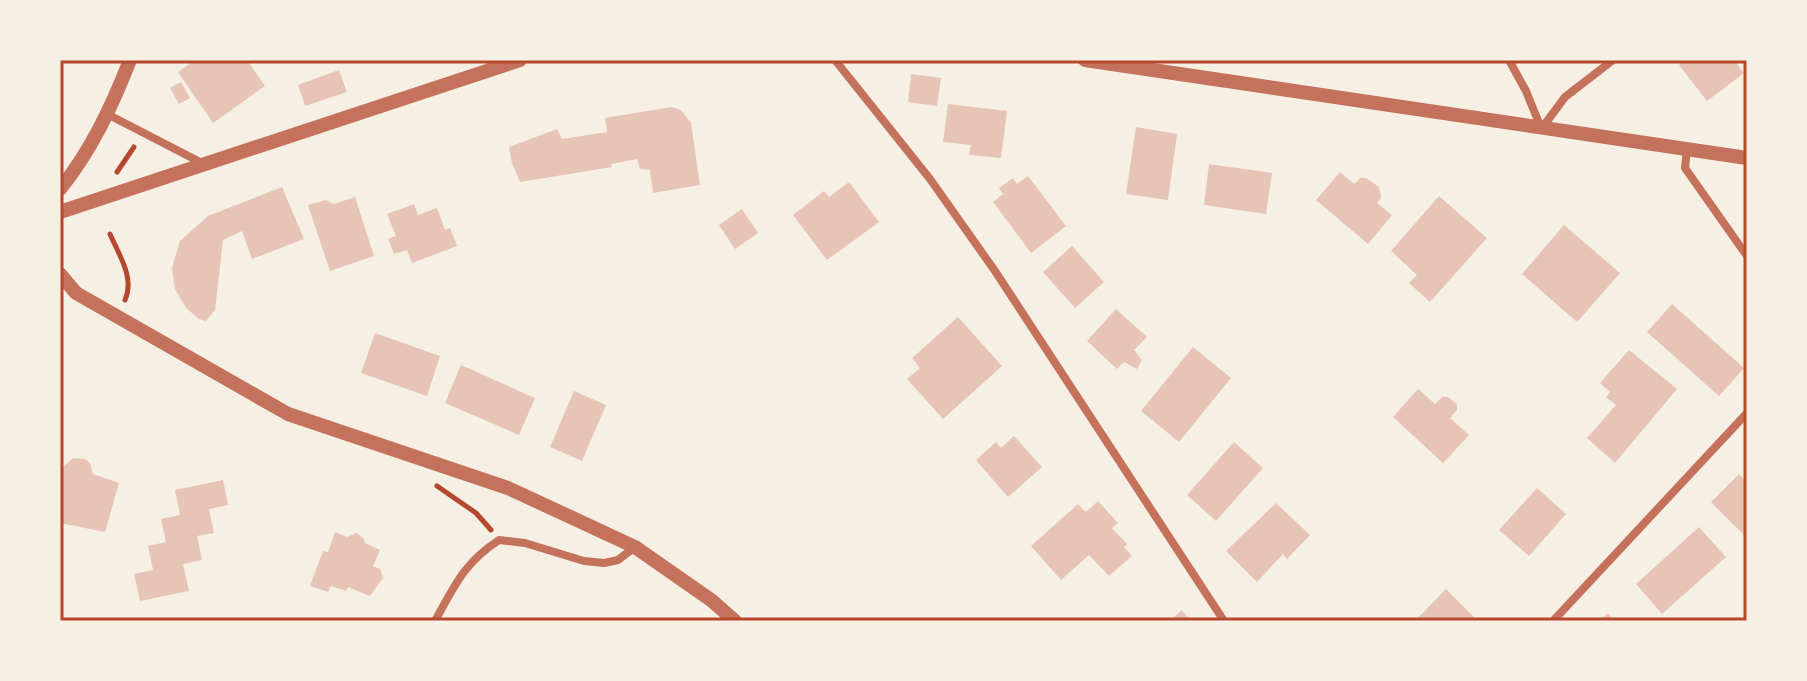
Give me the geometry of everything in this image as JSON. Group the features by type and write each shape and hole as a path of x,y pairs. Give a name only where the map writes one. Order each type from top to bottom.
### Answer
{"street":[{"path":"60,189 80,163 107,114 130,60"},
{"path":"60,212 520,60"},
{"path":"835,60 930,179 995,271 1224,621"},
{"path":"1085,60 1747,158"},
{"path":"1509,60 1541,129"},
{"path":"1541,129 1565,97 1613,60"},
{"path":"107,114 207,165"},
{"path":"1687,149 1685,168 1747,256"},
{"path":"60,274 76,293 288,414 508,488 635,547 711,600 735,621"},
{"path":"1553,621 1747,413"},
{"path":"435,621 464,569 499,540 525,543 584,561 604,563 618,560 635,547"}],"path":[{"path":"111,180 134,147"},
{"path":"110,234 126,269 129,291 118,318"},
{"path":"439,463 433,484 476,513 499,540"}],"building":[{"path":"195,60 247,60 265,86 213,123 178,72"},
{"path":"1685,60 1734,60 1744,73 1707,101 1679,65"},
{"path":"339,70 347,92 305,106 298,85"},
{"path":"911,74 941,78 937,106 908,102"},
{"path":"181,82 190,98 179,104 170,88"},
{"path":"948,104 1007,111 1001,158 969,155 971,145 943,142"},
{"path":"672,107 681,110 691,123 700,185 653,193 650,170 640,169 637,159 611,164 612,167 520,182 512,163 509,147 557,129 562,139 607,132 605,118"},
{"path":"1136,127 1177,134 1168,200 1126,194"},
{"path":"1209,164 1272,173 1266,214 1204,205"},
{"path":"1340,172 1354,184 1360,178 1366,178 1379,187 1381,198 1377,203 1392,215 1368,244 1316,200"},
{"path":"1028,176 1066,226 1031,253 993,202 1003,194 999,188 1013,178 1017,184"},
{"path":"849,182 879,222 827,260 793,215 824,191 829,197"},
{"path":"282,187 304,239 252,259 242,231 223,240 215,310 206,321 199,319 186,308 175,289 172,268 180,241 208,216"},
{"path":"1439,196 1487,238 1430,302 1409,283 1417,275 1391,251"},
{"path":"355,197 374,256 330,271 308,205 326,200 334,204"},
{"path":"414,204 418,215 437,208 445,230 450,228 457,246 412,263 407,250 394,254 388,239 396,236 387,214"},
{"path":"742,209 758,233 735,249 719,225"},
{"path":"1564,225 1620,273 1577,322 1522,274"},
{"path":"1072,246 1104,282 1075,308 1043,272"},
{"path":"1672,304 1744,368 1719,396 1647,332"},
{"path":"1116,309 1147,337 1134,350 1142,360 1137,369 1124,362 1117,369 1087,341"},
{"path":"958,317 1002,366 943,419 907,379 920,368 912,358"},
{"path":"375,333 440,356 427,396 361,373"},
{"path":"1193,347 1231,378 1179,442 1141,411"},
{"path":"1629,350 1677,389 1615,463 1587,438 1616,405 1606,397 1610,392 1600,383"},
{"path":"461,365 535,398 519,435 445,403"},
{"path":"1418,389 1435,404 1442,397 1448,397 1457,404 1457,410 1450,418 1469,435 1443,463 1393,417"},
{"path":"574,391 606,405 582,461 550,447"},
{"path":"1014,436 1042,467 1008,497 976,460 996,442 1001,448"},
{"path":"1234,442 1263,468 1216,521 1187,495"},
{"path":"73,458 85,459 90,463 93,474 119,483 105,532 60,523 60,465 64,466"},
{"path":"1739,474 1747,482 1747,538 1711,502"},
{"path":"223,480 228,505 209,509 214,533 197,536 202,560 183,564 189,591 140,601 134,574 153,570 148,546 166,542 161,519 180,515 175,490"},
{"path":"1537,488 1566,514 1529,556 1499,530"},
{"path":"1098,501 1118,523 1112,528 1127,544 1124,547 1132,556 1109,576 1089,555 1061,580 1031,546 1078,504 1086,512"},
{"path":"1276,503 1310,535 1287,559 1283,554 1257,582 1226,551"},
{"path":"1699,527 1726,557 1662,614 1636,584"},
{"path":"335,532 347,537 357,533 365,543 380,550 373,566 380,569 383,578 370,596 348,587 346,591 331,586 328,592 310,586 323,551 328,552"},
{"path":"1446,589 1474,617 1470,621 1415,621"},
{"path":"1182,610 1191,621 1169,621"},
{"path":"1608,613 1615,621 1599,621"}]}
